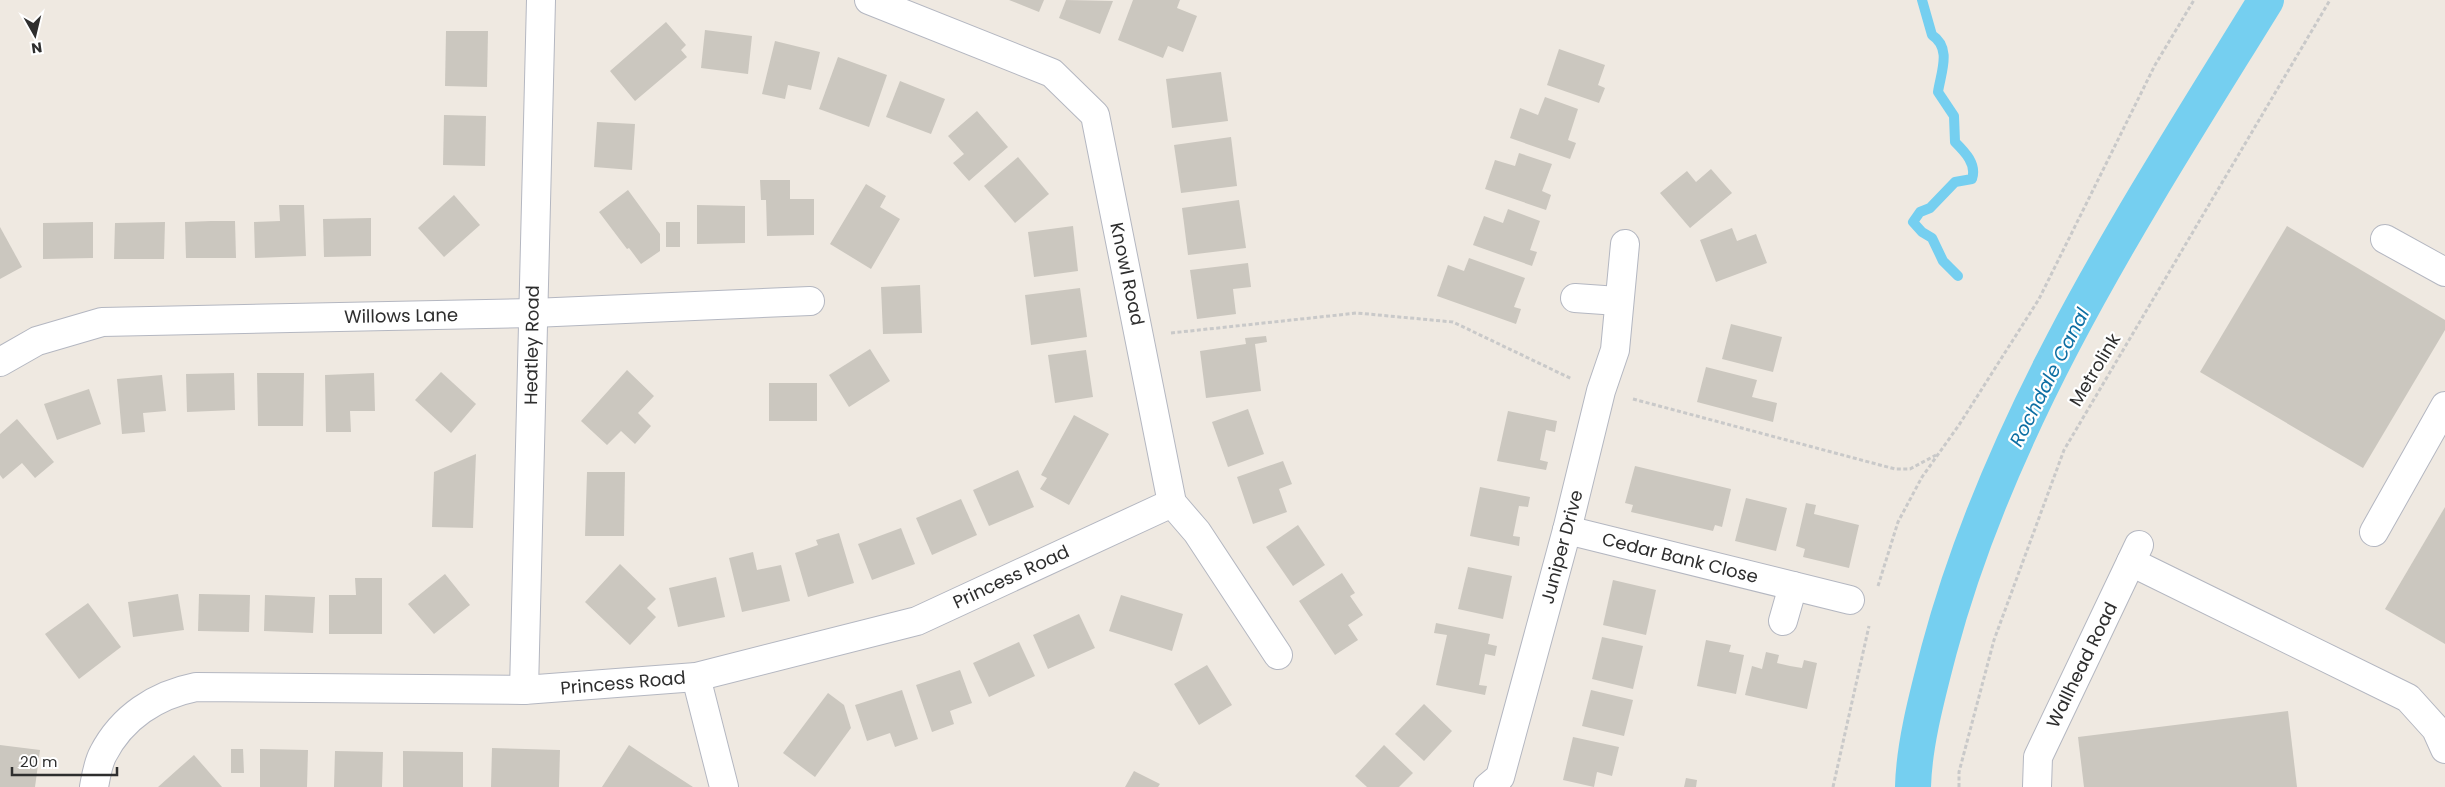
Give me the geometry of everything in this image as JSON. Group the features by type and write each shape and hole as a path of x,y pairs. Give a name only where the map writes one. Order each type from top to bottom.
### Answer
{"street":[{"name":"Heatley Road","path":"524,690 541,0"},
{"name":"Knowl Road","path":"869,0 1052,73 1095,115 1172,503 1197,532 1278,655"},
{"path":"2385,239 2445,272"},
{"name":"Juniper Drive","path":"1500,784 1567,530 1601,390 1615,350 1624,244"},
{"path":"1575,298 1618,301"},
{"name":"Willows Lane","path":"0,362 36,341 102,322 533,313 810,302"},
{"path":"2374,532 2445,406"},
{"name":"Princess Road","path":"94,787 102,755 120,727 153,701 175,691 196,687 524,690 696,677 917,621 1172,503"},
{"name":"Cedar Bank Close","path":"1567,530 1793,586 1863,597"},
{"name":"Wallhead Road","path":"2037,787 2038,757 2135,554 2408,698 2436,729 2445,748"},
{"path":"1783,621 1793,586"},
{"path":"696,677 724,787"}],"path":[{"path":"1863,597 1898,522 1922,477 2039,299 2155,65 2194,0"},
{"name":"Metrolink","path":"1959,787 1959,772 1994,640 2064,450 2330,0"},
{"path":"1140,337 1357,313 1453,322 1554,372 1601,390 1895,470 1910,469 1938,454"},
{"path":"1833,787 1869,624"}],"building":[{"path":"1009,0 1044,0 1039,12"},
{"path":"1066,0 1113,1 1100,34 1059,18"},
{"path":"1133,0 1180,0 1177,8 1197,16 1183,52 1168,46 1163,58 1118,40"},
{"path":"666,22 686,45 681,50 687,57 635,101 610,71"},
{"path":"705,30 752,36 748,74 701,68"},
{"path":"446,31 488,31 487,87 445,86"},
{"path":"775,41 820,52 811,90 788,85 785,99 762,94"},
{"path":"1559,49 1605,65 1598,85 1605,88 1599,103 1547,85"},
{"path":"838,57 887,75 869,127 819,109"},
{"path":"1221,72 1228,121 1172,128 1166,79"},
{"path":"900,81 945,99 931,134 886,117"},
{"path":"1545,97 1578,109 1568,140 1576,143 1570,159 1510,138 1520,108 1538,115"},
{"path":"977,111 1008,147 969,181 953,163 964,154 948,136"},
{"path":"444,115 486,116 485,166 443,165"},
{"path":"597,122 635,124 632,170 594,167"},
{"path":"1231,137 1237,186 1181,193 1174,145"},
{"path":"1519,153 1552,164 1542,191 1551,195 1546,210 1485,189 1495,160 1515,166"},
{"path":"1018,157 1049,194 1015,223 984,186"},
{"path":"1711,169 1732,193 1690,228 1660,193 1687,171 1696,182"},
{"path":"760,180 790,180 790,199 814,199 814,235 767,236 766,200 761,200"},
{"path":"866,184 886,196 880,207 900,219 871,269 830,244"},
{"path":"628,190 660,234 660,251 641,264 599,212"},
{"path":"454,195 480,225 444,257 418,228"},
{"path":"1239,200 1246,248 1188,255 1182,208"},
{"path":"279,205 304,205 306,256 255,258 254,222 280,221"},
{"path":"697,205 745,206 745,243 697,244"},
{"path":"1508,209 1540,221 1530,250 1537,252 1532,266 1473,245 1484,216 1503,223"},
{"path":"371,218 371,256 324,257 323,219"},
{"path":"235,221 236,258 186,258 185,222"},
{"path":"93,222 93,258 43,259 43,223"},
{"path":"165,222 164,259 114,259 115,223"},
{"path":"666,222 680,222 680,247 666,247"},
{"path":"1073,226 1078,271 1034,277 1028,232"},
{"path":"2287,226 2445,320 2445,330 2363,468 2200,372"},
{"path":"0,227 22,267 0,279"},
{"path":"1732,228 1737,241 1756,234 1767,263 1716,282 1700,240"},
{"path":"1469,258 1525,278 1514,307 1521,309 1516,324 1437,296 1448,265 1464,271"},
{"path":"1248,263 1251,287 1233,289 1236,314 1197,319 1190,270"},
{"path":"920,285 922,333 883,334 881,287"},
{"path":"1080,288 1087,337 1031,345 1025,295"},
{"path":"1731,324 1782,337 1773,372 1722,359"},
{"path":"1266,336 1267,342 1255,344 1261,391 1206,398 1200,351 1246,344 1245,338"},
{"path":"870,349 890,381 849,407 829,375"},
{"path":"1086,350 1093,397 1055,403 1048,355"},
{"path":"1706,367 1757,380 1752,397 1777,403 1773,422 1697,402"},
{"path":"627,370 654,396 638,413 651,426 635,444 621,431 607,445 581,421"},
{"path":"441,372 476,404 451,433 415,400"},
{"path":"234,373 235,410 187,412 186,374"},
{"path":"257,373 304,373 303,426 258,426"},
{"path":"374,373 375,411 350,411 351,432 326,432 325,375"},
{"path":"162,375 166,411 143,413 145,432 122,434 117,379"},
{"path":"769,383 817,383 817,421 769,421"},
{"path":"89,389 101,424 57,440 44,404"},
{"path":"1248,409 1264,454 1228,467 1212,422"},
{"path":"1508,411 1557,421 1555,432 1546,430 1540,460 1548,462 1546,470 1497,461"},
{"path":"1074,415 1109,434 1069,505 1040,489 1047,478 1041,475"},
{"path":"17,419 54,462 35,478 22,463 3,479 0,475 0,434"},
{"path":"476,454 473,528 432,527 434,472"},
{"path":"1283,461 1292,484 1279,489 1287,512 1253,524 1237,477"},
{"path":"1635,466 1731,489 1722,527 1715,525 1713,531 1631,512 1633,505 1625,503"},
{"path":"1018,470 1034,507 989,526 973,490"},
{"path":"587,472 625,472 624,536 585,536"},
{"path":"1480,487 1530,497 1528,507 1519,506 1513,536 1520,537 1519,546 1470,536"},
{"path":"1746,498 1787,508 1776,551 1735,541"},
{"path":"961,499 977,535 932,555 916,518"},
{"path":"1806,503 1816,505 1814,514 1859,525 1849,568 1803,557 1805,549 1796,546"},
{"path":"2445,507 2445,644 2385,609"},
{"path":"1298,525 1325,565 1293,586 1266,547"},
{"path":"901,528 915,564 872,580 858,544"},
{"path":"839,533 854,583 808,597 795,553 818,545 816,540"},
{"path":"753,552 757,570 781,565 790,601 742,612 729,558"},
{"path":"620,564 656,599 647,608 656,617 630,645 585,602"},
{"path":"1468,567 1512,576 1503,619 1458,609"},
{"path":"1342,573 1355,593 1350,596 1363,615 1348,625 1358,640 1335,655 1299,601"},
{"path":"445,574 470,605 434,634 408,604"},
{"path":"716,577 725,617 678,627 669,588"},
{"path":"355,578 382,578 382,634 329,634 329,595 356,595"},
{"path":"1613,580 1656,590 1646,635 1603,625"},
{"path":"178,594 184,630 133,637 128,602"},
{"path":"199,594 250,595 249,632 198,631"},
{"path":"265,595 315,597 313,633 264,631"},
{"path":"1121,595 1183,614 1172,651 1109,631"},
{"path":"88,603 121,647 79,679 45,634"},
{"path":"1079,614 1095,648 1048,669 1033,635"},
{"path":"1436,623 1490,634 1488,644 1497,646 1495,656 1485,654 1479,685 1487,686 1485,695 1436,685 1447,635 1434,633"},
{"path":"1602,637 1643,646 1633,689 1592,679"},
{"path":"1706,640 1731,645 1729,652 1744,655 1736,694 1697,686"},
{"path":"1019,642 1035,676 989,697 973,663"},
{"path":"1766,652 1779,655 1777,663 1790,666 1802,668 1804,660 1817,663 1807,709 1745,695 1752,666 1762,669"},
{"path":"1207,665 1232,705 1199,725 1174,684"},
{"path":"960,670 972,703 950,711 954,724 932,732 916,685"},
{"path":"902,690 918,739 895,747 890,733 867,741 855,705"},
{"path":"1591,690 1633,700 1624,736 1582,726"},
{"path":"828,693 844,705 851,728 815,777 783,753"},
{"path":"1424,704 1452,731 1424,761 1395,734"},
{"path":"2288,711 2297,787 2084,787 2078,737"},
{"path":"1573,737 1619,747 1612,776 1597,772 1594,787 1563,780"},
{"path":"0,745 40,750 35,787 0,787"},
{"path":"629,745 656,763 693,787 602,787"},
{"path":"1384,745 1413,773 1399,787 1367,787 1355,776"},
{"path":"492,748 560,750 559,787 491,787"},
{"path":"231,749 243,749 244,773 231,773"},
{"path":"260,749 308,750 307,787 260,787"},
{"path":"335,751 383,752 382,787 334,787"},
{"path":"403,751 463,752 463,787 403,787"},
{"path":"194,755 222,787 158,787 177,770"},
{"path":"1134,771 1160,784 1158,787 1125,787"},
{"path":"1686,778 1697,780 1696,787 1684,787"}],"waterway":[{"path":"1922,0 1932,35 1942,47 1944,61 1938,92 1954,116 1955,142 1969,159 1973,168 1973,174 1972,179 1955,182 1930,208 1920,212 1913,222 1922,232 1932,238 1943,261 1958,276"},
{"name":"Rochdale Canal","path":"1913,787 1919,736 1939,650 1966,563 1999,478 2037,395 2078,314 2170,155 2266,0"}]}
